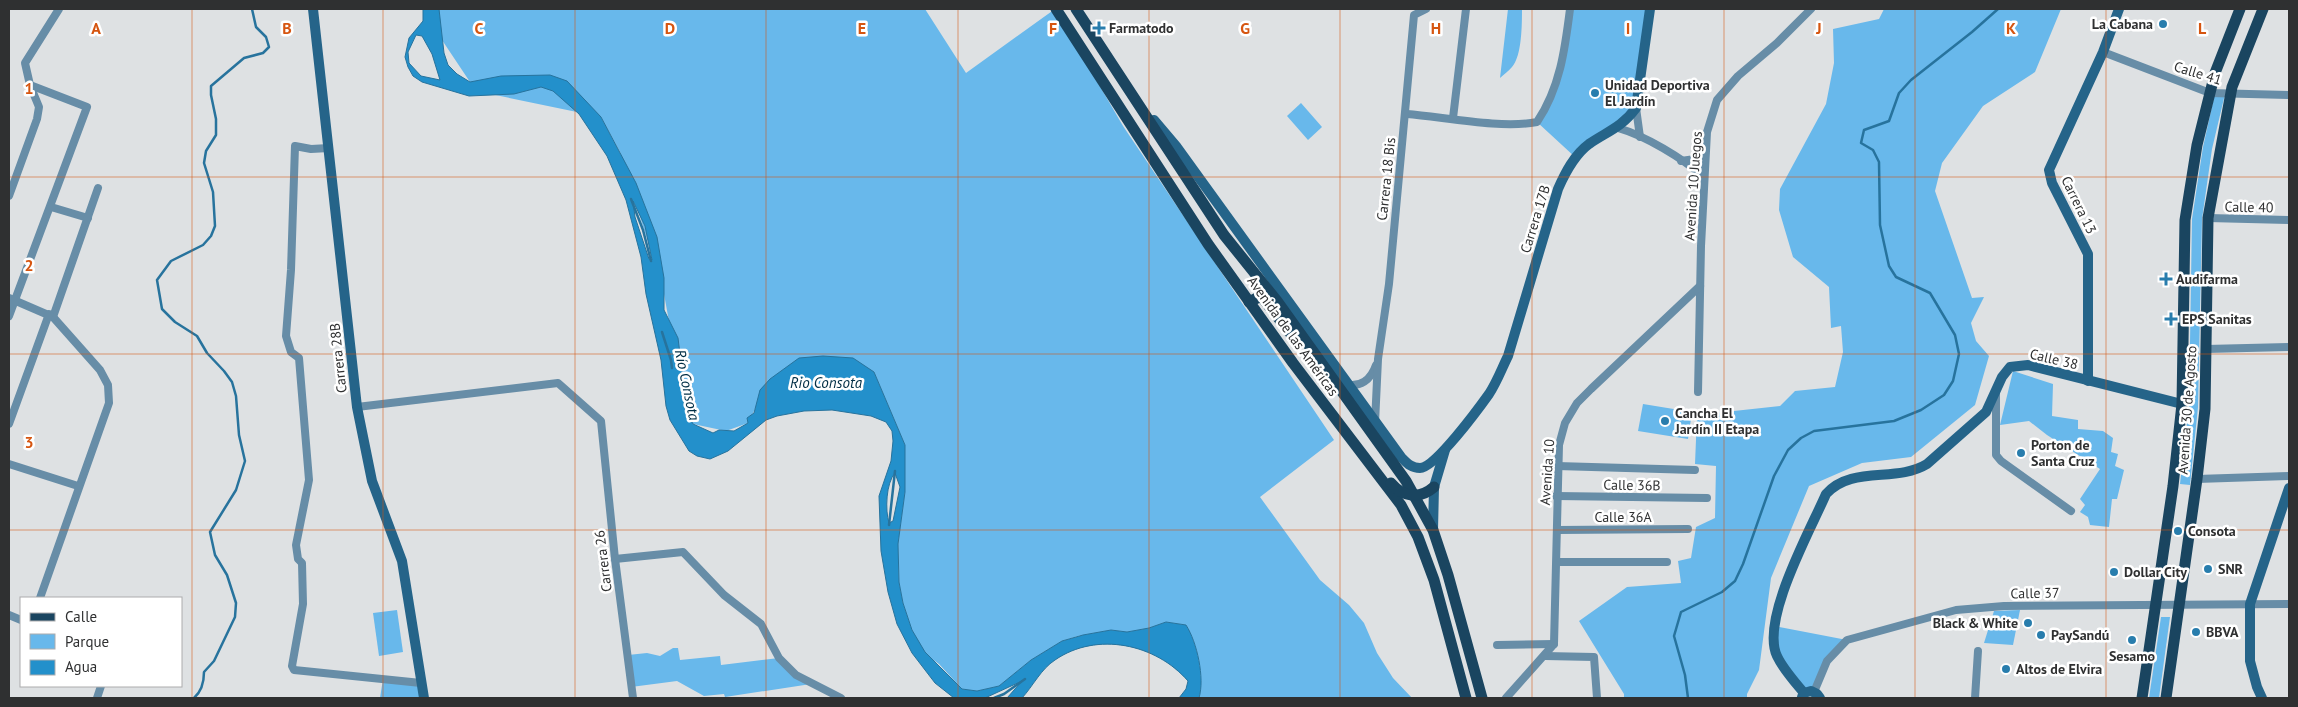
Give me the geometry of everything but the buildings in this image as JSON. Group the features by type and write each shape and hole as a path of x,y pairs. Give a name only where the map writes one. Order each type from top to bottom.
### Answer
{"main road":[{"name":"Avenida de las Américas","path":"1056,9 1161,174 1249,302 1400,505 1418,537 1434,580 1466,698"},
{"name":"Avenida de las Américas","path":"1076,9 1224,235 1277,301 1377,440 1414,496 1433,530 1448,576 1482,698"},
{"name":"Avenida 30 de Agosto","path":"2142,698 2173,486 2182,404 2184,220 2197,145 2215,73 2240,9"},
{"name":"Avenida 30 de Agosto","path":"2166,698 2198,478 2205,409 2208,218 2235,79 2264,9"},
{"path":"1249,302 1257,296 1265,299 1306,353 1332,380"},
{"path":"1361,452 1373,460 1396,489 1405,495 1424,494 1434,487"}],"street":[{"path":"9,196 38,119 40,107 30,85 25,63 59,9"},
{"name":"Carrera 28B","path":"313,9 357,407 372,481 402,562 420,683 424,698"},
{"name":"Carrera 18 Bis","path":"1377,440 1375,420 1378,359 1389,284 1414,15 1426,9"},
{"path":"1453,118 1466,9"},
{"path":"1406,114 1500,123 1525,124 1537,122 1559,77 1570,9"},
{"path":"1640,137 1636,108 1650,9"},
{"name":"Avenida 10 Juegos","path":"1698,392 1705,153 1708,132 1717,100 1738,76 1778,43 1811,9"},
{"name":"Carrera 13","path":"2088,381 2088,254 2052,184 2049,170 2103,52 2120,9"},
{"name":"Calle 41","path":"2103,52 2210,93 2289,95"},
{"path":"9,316 12,299 51,207 87,107 30,85"},
{"path":"1134,98 1176,146 1375,420"},
{"name":"Carrera 17B","path":"1375,420 1410,467 1420,468 1427,466 1445,449 1489,393 1508,356 1558,189 1565,172 1575,157 1588,145 1618,128 1636,108"},
{"path":"1618,128 1640,137 1704,177"},
{"path":"329,148 311,149 295,146 291,270 286,336 290,352 299,358 309,480 296,544 298,559 302,563 303,604 292,666 294,670 420,683"},
{"path":"1681,161 1695,159 1705,153"},
{"path":"9,424 98,188"},
{"path":"51,207 88,218"},
{"name":"Calle 40","path":"2208,218 2289,220"},
{"name":"Avenida 10","path":"1554,644 1557,562 1557,466 1559,445 1565,423 1578,403 1700,286"},
{"path":"12,299 51,315 100,370 108,385 109,403 78,486 40,597"},
{"path":"2206,349 2289,347"},
{"name":"Carrera 18 Bis","path":"1349,385 1358,385 1368,379 1378,359"},
{"name":"Calle 38","path":"1810,695 1776,655 1774,626 1780,599 1826,494 1834,485 1862,476 1892,475 1920,469 1986,412 2002,377 2010,367 2016,365 2028,365 2182,404"},
{"path":"1332,380 1349,385"},
{"name":"Carrera 26","path":"357,407 558,383 601,421 615,559 633,698"},
{"path":"1996,389 1996,455 2000,461 2071,511"},
{"name":"Carrera 17B","path":"1433,530 1434,487 1445,449"},
{"path":"9,464 78,486"},
{"path":"1557,466 1695,470"},
{"path":"2198,478 2289,476"},
{"path":"2262,698 2250,661 2250,604 2289,488"},
{"name":"Calle 36B","path":"1556,496 1707,498"},
{"name":"Calle 36A","path":"1557,530 1688,530"},
{"path":"615,559 683,552 724,595 761,624 779,658 796,675 841,698"},
{"path":"1557,562 1667,562"},
{"name":"Calle 37","path":"1810,695 1827,661 1847,640 1956,610 2004,606 2289,604"},
{"path":"1497,645 1554,644"},
{"path":"1506,698 1554,644"},
{"path":"1974,698 1978,651"},
{"path":"1545,656 1594,657 1596,698"}],"green space":[{"path":"425,9 925,9 966,73 1055,9 1123,126 1334,440 1260,497 1320,580 1349,605 1364,623 1377,653 1393,678 1412,698 1199,698 1201,681 1199,660 1194,641 1186,625 1166,622 1149,628 1127,632 1111,630 1062,641 1031,660 999,686 977,691 962,689 939,664 918,649 903,603 899,582 898,544 905,492 905,445 874,372 770,379 748,423 726,431 693,424 685,409 664,294 620,152 601,117 476,91 428,19"},
{"path":"1508,9 1522,9 1521,40 1515,62 1500,78"},
{"name":"Unidad Deportiva El Jardín","path":"1570,9 1650,9 1636,108 1575,157 1537,122 1559,77"},
{"path":"1884,9 2061,9 2035,72 1983,106 1942,163 1935,191 1972,298 1984,297 1971,323 1976,341 1989,356 1975,405 1911,457 1862,463 1809,486 1771,578 1759,670 1747,694 1747,698 1624,698 1624,694 1579,621 1627,587 1681,583 1678,561 1691,558 1696,527 1715,518 1716,466 1695,464 1697,415 1780,406 1795,391 1835,387 1843,352 1841,326 1831,328 1829,287 1793,257 1779,210 1780,189 1826,104 1834,63 1833,29 1879,19"},
{"path":"2215,93 2225,94 2212,149 2202,219 2198,407 2190,485 2180,484 2189,405 2192,219 2203,147"},
{"path":"1301,103 1322,127 1308,140 1287,116"},
{"path":"2013,371 2053,384 2052,416 2078,420 2078,429 2103,431 2113,438 2111,452 2118,454 2115,466 2124,470 2117,499 2112,499 2109,527 2090,525 2088,517 2080,512 2085,505 2080,499 2100,469 2047,435 2029,421 2000,425"},
{"name":"Cancha El Jardín II Etapa","path":"1643,404 1692,412 1688,439 1638,431"},
{"path":"397,610 403,652 379,656 373,613"},
{"path":"2020,610 2013,645 1984,643 1994,611"},
{"path":"2161,617 2170,617 2159,698 2149,698"},
{"path":"1774,626 1847,640 1837,648 1814,692 1808,691 1776,655"},
{"path":"673,648 678,648 680,660 720,656 721,665 779,658 811,684 725,697 724,694 704,696 677,681 631,687 628,655 647,653 660,656"},
{"path":"383,679 421,683 424,698 380,698"}],"water":[{"name":"Rio Consota","path":"423,9 439,9 444,53 448,65 457,74 470,82 501,76 550,75 567,81 601,117 636,183 657,237 664,278 664,310 678,338 682,370 681,386 685,409 693,424 713,433 719,430 734,431 748,423 747,418 754,413 760,390 770,379 799,358 823,356 853,358 874,372 905,445 905,492 898,544 899,582 903,603 912,630 925,652 962,689 977,691 999,686 1031,660 1062,641 1111,630 1127,632 1149,628 1166,622 1186,625 1194,641 1199,660 1201,681 1199,698 1179,698 1186,689 1188,681 1175,668 1160,658 1143,650 1107,644 1071,651 1055,660 1041,673 1022,698 1007,698 1022,681 985,698 954,698 935,683 912,653 897,624 888,592 881,551 879,496 891,461 893,441 892,431 886,422 871,416 832,410 804,411 766,420 728,451 710,459 697,456 689,451 670,420 666,406 661,360 646,294 641,257 626,200 607,156 579,114 553,91 541,87 514,94 469,96 422,82 413,76 405,57 409,38 423,21","holes":["416,35 422,36 432,54 440,80 421,76 409,63 408,52","633,201 645,226 652,260 649,259 635,217","895,473 900,487 893,521 889,523 887,497 892,477"]}],"waterway":[{"path":"194,698 202,686 204,672 214,661 235,617 236,603 227,575 215,555 210,532 236,490 245,461 239,435 236,396 232,382 207,353 197,336 175,322 162,309 157,280 171,261 203,245 211,236 215,226 213,192 204,163 206,151 216,135 216,119 211,86 244,58 263,53 269,47 266,37 256,27 252,9"},
{"path":"1688,698 1685,675 1674,636 1681,612 1722,592 1735,581 1743,564 1774,476 1788,450 1801,438 1814,431 1894,421 1921,410 1944,395 1953,381 1959,354 1955,335 1930,293 1896,277 1889,266 1880,225 1879,162 1873,150 1861,143 1864,130 1889,121 1899,93 1911,80 1998,9"},
{"name":"Río Consota","path":"631,199 643,230 651,261"},
{"name":"Río Consota","path":"662,332 672,368"},
{"name":"Río Consota","path":"889,525 895,471"},
{"name":"Río Consota","path":"994,698 1004,694 1025,679"}],"place":[{"name":"La Cabana","path":"2163,24"},
{"name":"Farmatodo","path":"1099,28"},
{"name":"Unidad Deportiva El Jardín","path":"1595,93"},
{"name":"Audifarma","path":"2166,279"},
{"name":"EPS Sanitas","path":"2171,319"},
{"name":"Cancha El Jardín II Etapa","path":"1665,421"},
{"name":"Porton de Santa Cruz","path":"2021,453"},
{"name":"Consota","path":"2178,531"},
{"name":"SNR","path":"2208,569"},
{"name":"Dollar City","path":"2114,572"},
{"name":"Black & White","path":"2028,623"},
{"name":"BBVA","path":"2196,632"},
{"name":"PaySandú","path":"2041,635"},
{"name":"Sesamo","path":"2132,640"},
{"name":"Altos de Elvira","path":"2006,669"}]}
